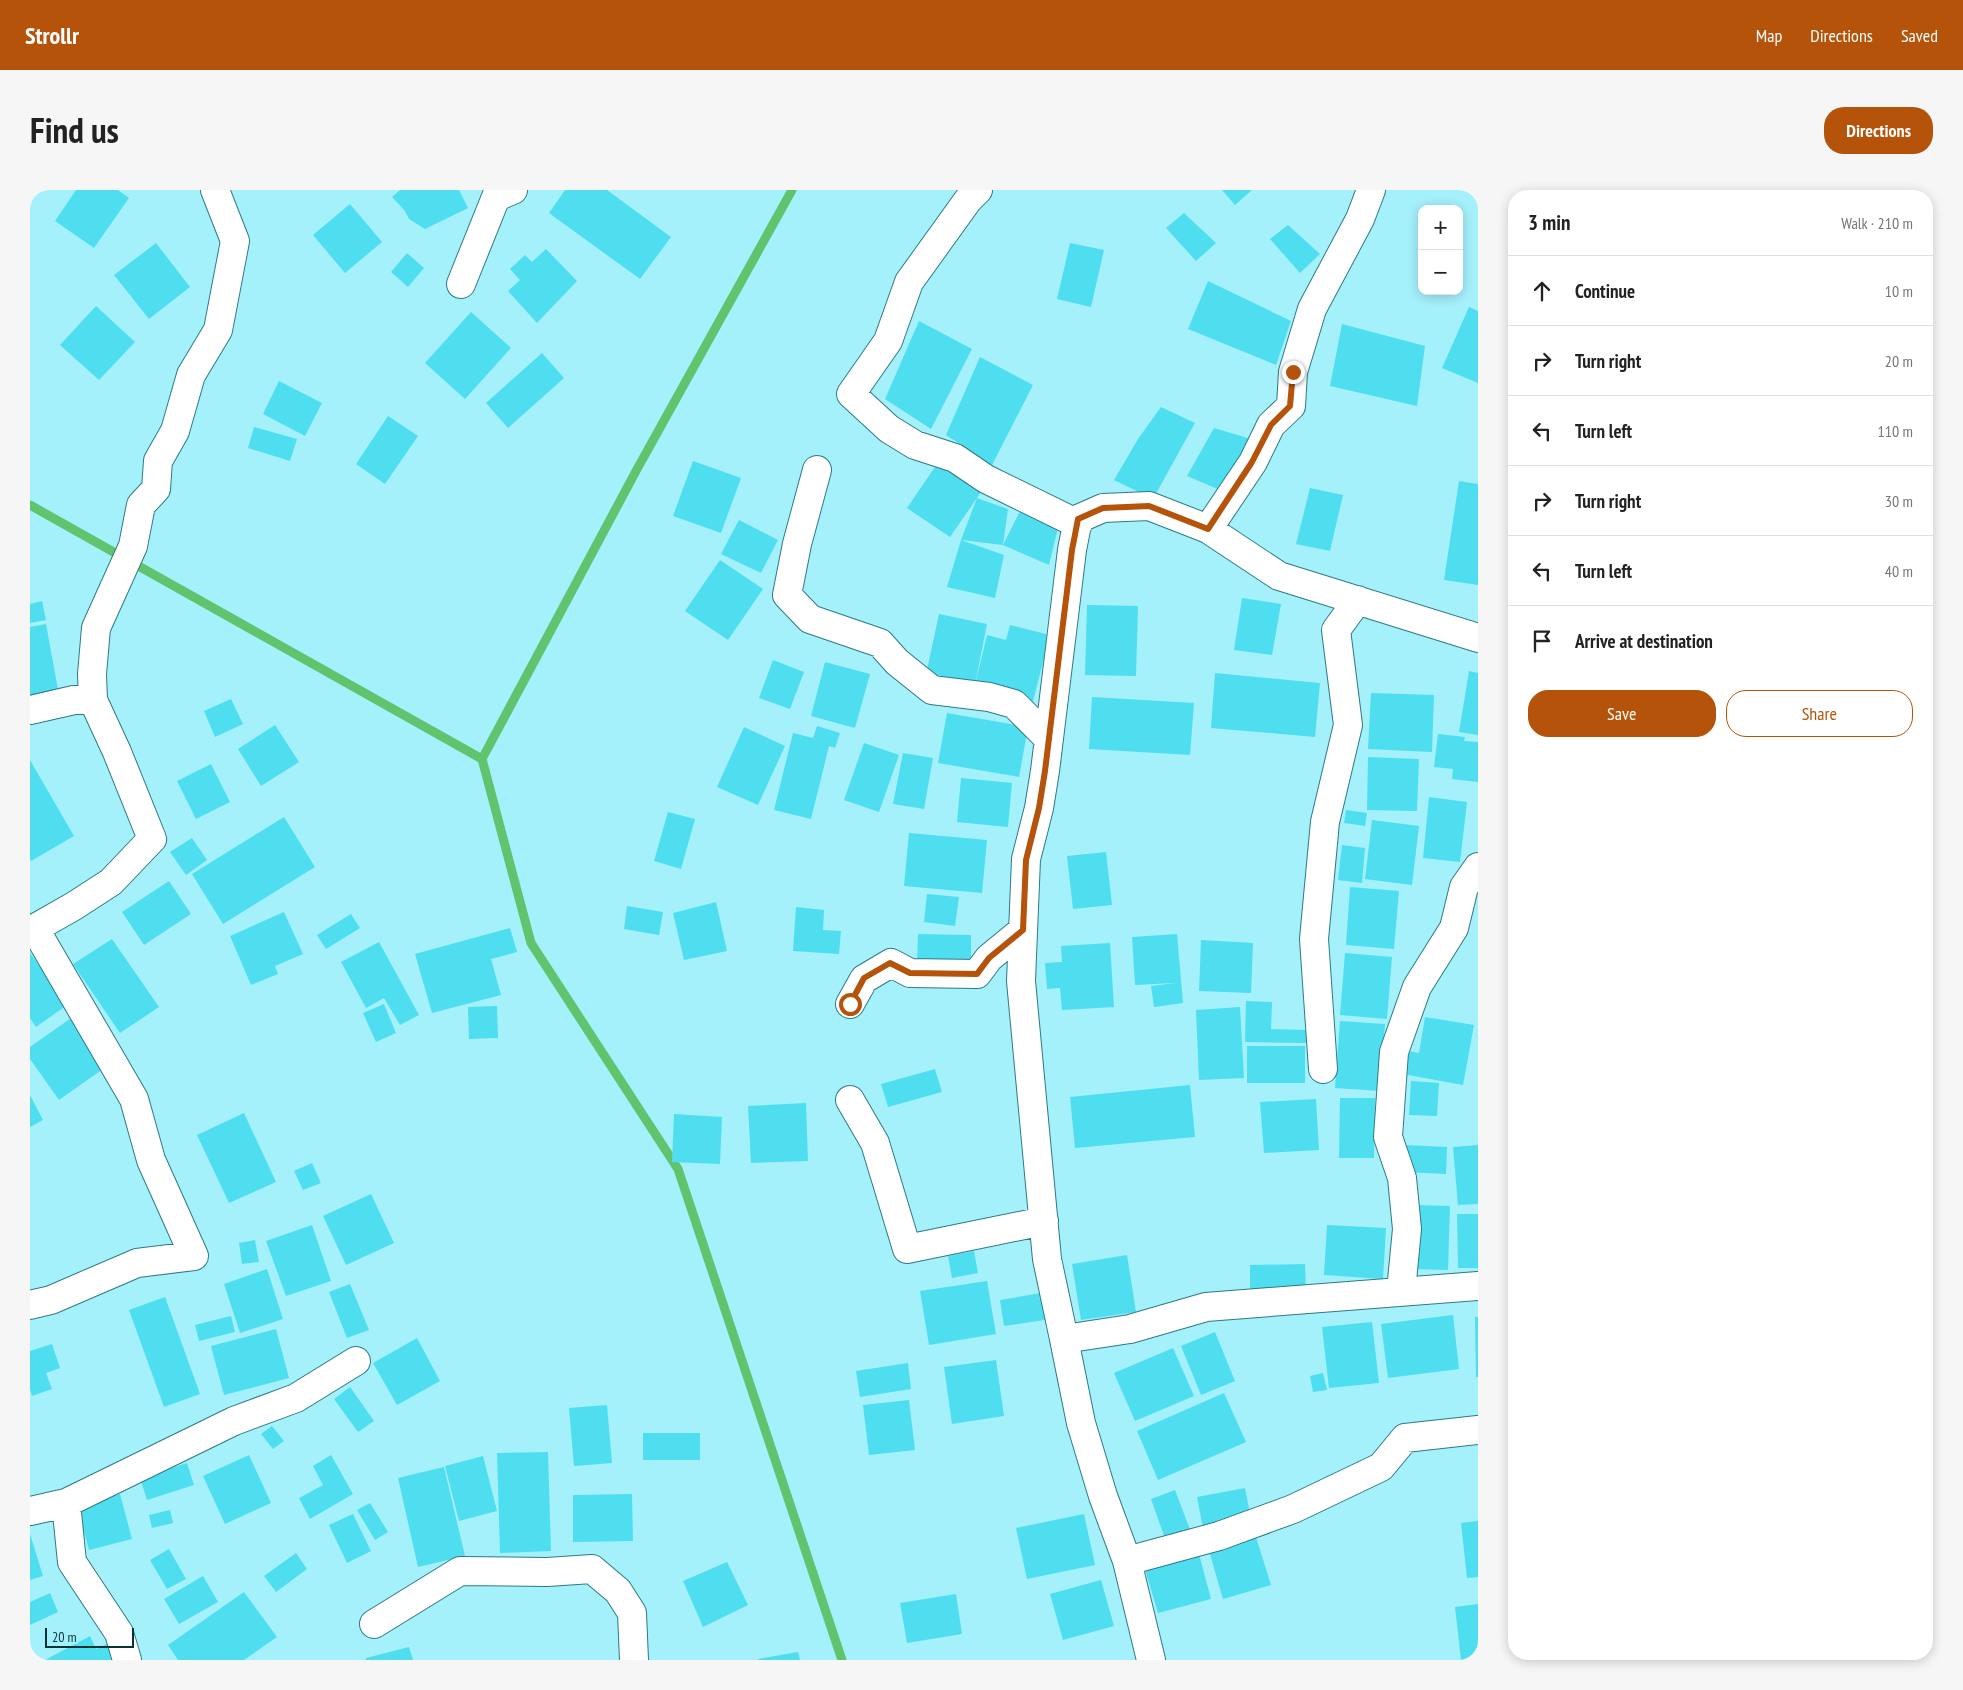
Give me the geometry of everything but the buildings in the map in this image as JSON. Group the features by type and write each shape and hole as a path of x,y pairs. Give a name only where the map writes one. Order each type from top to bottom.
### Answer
{"street":[{"path":"30,1305 51,1300 137,1262 194,1256 151,1160 134,1099 32,930 110,882 152,839 117,752 93,700 92,674 96,628 133,546 141,505 156,489 158,461 175,431 191,375 218,330 235,241 216,190"},
{"path":"461,284 496,197 513,190"},
{"path":"978,190 968,200 909,282 888,341 851,394 889,429 915,445 955,458 986,479 1078,524"},
{"path":"1208,529 1252,462 1271,425 1290,406 1293,372 1312,308 1360,219 1371,190"},
{"path":"817,470 797,544 787,595 810,619 880,643 897,662 932,690 989,698 1014,704 1049,739"},
{"path":"1151,1660 1127,1561 1103,1496 1080,1423 1047,1259 1021,981 1026,860 1039,808 1072,550 1078,519 1103,508 1149,506 1208,529 1279,576 1478,638"},
{"path":"1323,1069 1314,938 1325,822 1348,725 1336,630 1358,600"},
{"path":"30,710 74,700 93,700"},
{"path":"1401,1291 1407,1229 1402,1178 1388,1137 1394,1052 1417,987 1466,926 1464,887 1478,867"},
{"path":"850,1004 864,978 890,963 910,973 977,974 989,958 1023,930"},
{"path":"850,1100 875,1144 907,1249 1044,1221"},
{"path":"1064,1339 1130,1329 1206,1308 1478,1286"},
{"path":"30,1511 66,1503 234,1421 296,1398 356,1361"},
{"path":"1127,1561 1219,1536 1293,1510 1381,1466 1404,1438 1478,1430"},
{"path":"66,1503 72,1562 119,1633 127,1660"},
{"path":"374,1624 460,1571 547,1572 592,1570 618,1591 632,1613 634,1660"}],"waterway":[{"path":"482,759 636,471 792,190"},
{"path":"30,505 482,759 531,943 678,1169 842,1660"}],"route":[{"path":"850,1004 864,978 890,963 910,973 977,974 989,958 1023,930 1026,860 1039,808 1045,771 1072,550 1078,519 1103,508 1149,506 1208,529 1252,462 1271,425 1290,406 1293,372"}]}
